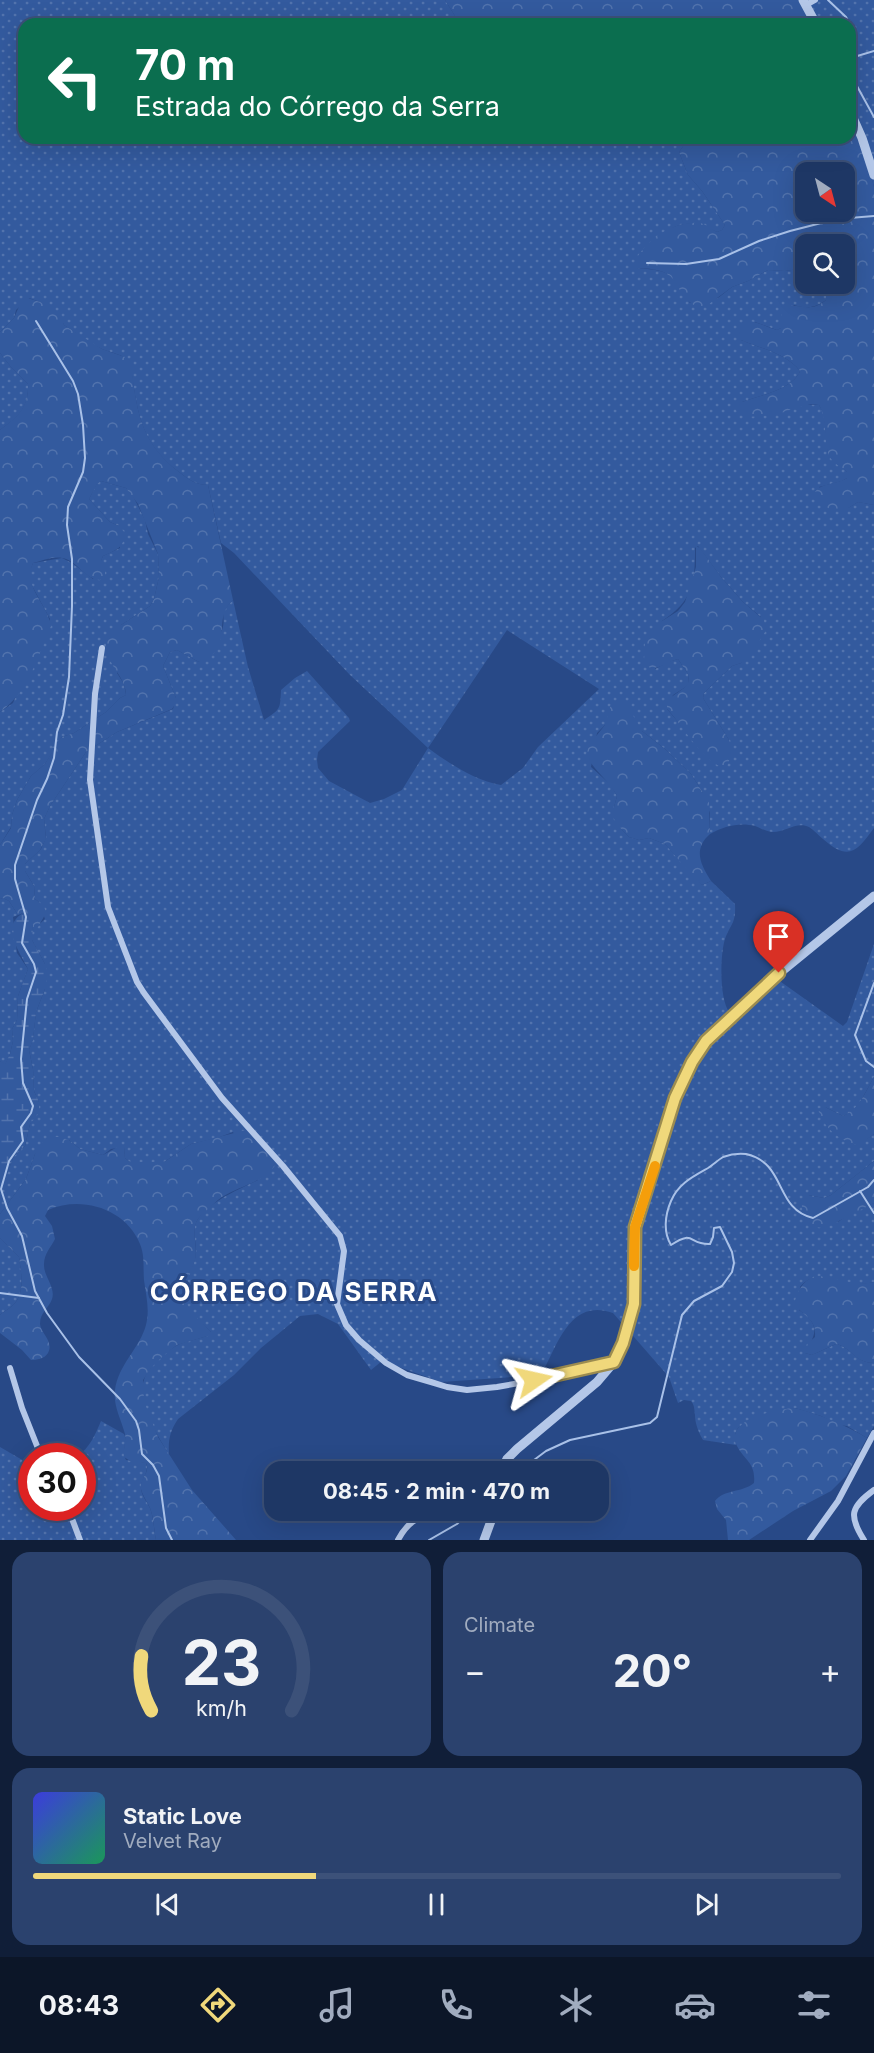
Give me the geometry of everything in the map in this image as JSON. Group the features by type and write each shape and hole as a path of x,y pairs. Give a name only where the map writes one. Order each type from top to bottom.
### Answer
{"street":[{"path":"808,2 814,18"},
{"path":"856,124 874,175"},
{"path":"102,648 90,772 108,907 137,982 144,993 222,1098 340,1236 344,1251 337,1304 346,1325 359,1340 386,1363 407,1375 447,1387 467,1390 553,1377 614,1362"},
{"path":"506,1461 597,1382 614,1362 623,1343 634,1304 635,1227 675,1098 692,1062 706,1041 765,986 874,896"},
{"path":"10,1368 36,1443"},
{"path":"810,1540 838,1501 874,1433"},
{"path":"862,1539 853,1518 856,1505 874,1490"},
{"path":"73,1521 80,1540"},
{"path":"398,1540 412,1521"},
{"path":"484,1540 491,1521"}],"green space":[{"path":"0,0 445,0 456,18 18,18 18,144 685,144 679,152 688,175 725,225 717,232 702,226 679,225 662,237 637,268 658,271 670,276 690,303 718,298 732,287 768,270 795,270 795,294 826,294 826,300 814,306 794,305 781,328 777,330 755,322 741,340 781,356 800,371 796,378 783,387 742,402 819,405 824,414 828,453 847,472 847,478 819,487 848,508 858,502 874,505 874,828 863,843 852,851 846,852 832,846 811,828 804,825 773,832 755,826 738,825 710,834 710,813 702,791 691,774 642,731 605,725 597,733 591,767 611,785 617,796 614,807 622,830 629,837 639,840 649,838 665,844 702,885 711,881 735,904 734,920 723,946 721,966 722,988 726,1007 730,1013 774,977 843,1026 847,1022 874,944 874,1077 852,1112 843,1116 825,1107 865,1140 874,1134 874,1161 831,1195 824,1198 808,1195 838,1222 849,1214 874,1203 874,1282 857,1284 819,1278 809,1279 800,1287 799,1310 810,1320 814,1329 812,1340 805,1353 812,1355 836,1344 862,1361 874,1363 874,1426 867,1438 847,1426 795,1408 749,1420 738,1428 735,1434 736,1445 703,1440 696,1425 691,1401 684,1400 678,1403 669,1377 613,1313 598,1310 585,1312 575,1318 559,1339 541,1375 441,1382 382,1361 371,1370 338,1324 318,1314 300,1316 261,1348 234,1375 178,1419 170,1436 169,1454 145,1408 142,1388 144,1380 153,1365 171,1349 211,1334 188,1308 184,1296 186,1282 196,1255 195,1226 198,1219 212,1205 258,1180 233,1132 191,1144 164,1162 130,1162 125,1158 124,1147 111,1149 103,1155 80,1149 69,1140 35,1154 26,1179 0,1214 0,1191 14,1156 25,1146 30,1124 39,1102 34,1091 29,1050 33,1039 36,1012 45,989 45,964 32,940 32,931 45,919 39,902 35,899 34,886 25,871 25,864 41,849 46,838 44,819 50,806 86,752 117,732 173,709 176,698 163,666 170,652 177,650 199,662 220,634 225,609 233,600 248,667 264,720 278,708 281,690 307,671 349,718 350,721 318,752 318,768 329,781 370,803 384,799 402,790 428,748 350,675 234,553 221,543 208,485 196,483 179,472 165,460 147,436 138,409 130,361 87,341 64,325 50,307 40,302 29,298 16,310 14,318 0,332","holes":["698,546 743,602 761,617 741,663 732,666 704,693 703,698 729,740 709,758 667,709 673,695 689,683 688,674 678,659 655,669 662,621 680,606 690,590 693,581 695,548","507,630 599,689 538,747 523,768 501,785 472,775 428,748"]},
{"path":"445,0 801,0 810,18 456,18"},
{"path":"801,0 874,0 874,187 868,164 856,135 856,18 810,18"},
{"path":"856,135 868,164 874,187 874,505 858,502 842,512 826,506 815,492 847,478 847,472 829,455 824,419 819,405 811,404 760,416 742,414 736,410 737,405 742,402 790,383 800,371 781,356 741,340 737,335 739,325 753,322 777,330 781,328 782,311 787,306 811,307 826,300 826,294 855,294 855,234 795,234 795,270 768,270 732,287 709,304 698,307 683,295 671,277 653,269 637,268 635,260 647,245 671,228 700,223 717,232 722,230 725,225 688,175 679,152 685,144 856,144"},
{"path":"28,298 49,305 61,315 64,325 102,349 131,361 138,409 155,448 186,477 196,483 208,485 233,600 226,608 223,617 220,642 210,656 199,662 177,650 170,652 163,666 176,698 172,709 117,732 86,752 50,806 44,819 46,839 40,850 25,864 25,871 34,886 35,899 44,906 46,913 38,927 32,931 33,926 23,913 18,915 9,901 0,899 0,845 11,828 17,800 31,776 45,764 52,752 52,747 62,737 74,733 106,712 126,695 123,681 108,656 106,641 121,625 150,606 159,577 158,554 138,504 126,488 101,481 89,499 110,522 119,526 125,533 123,542 115,550 103,556 101,561 105,568 105,575 100,580 89,576 67,559 51,558 33,563 31,580 33,588 49,617 51,626 25,684 10,704 0,712 0,430 21,411 27,399 28,384 0,353 0,332 14,318 21,302"},
{"path":"0,353 28,384 28,392 21,411 0,430"},
{"path":"101,481 126,488 133,496 145,520 148,534 158,554 159,577 154,599 150,606 121,625 117,673 124,684 126,695 106,712 74,733 62,737 45,764 31,776 17,800 11,827 0,845 0,712 13,703 50,619 30,582 29,573 33,563 62,558 93,579 103,556 120,548 119,526 110,522 89,499 97,483"},
{"path":"696,546 743,602 764,620 765,632 753,651 741,663 732,666 704,693 703,698 729,740 733,751 726,768 718,766 702,752 667,709 667,700 689,682 688,674 678,659 654,668 650,668 644,661 645,641 662,621 678,611 685,602 696,567"},
{"path":"620,701 630,710 642,731 691,774 709,802 710,834 701,845 700,857 711,881 702,885 665,844 649,838 639,840 629,837 614,819 617,796 586,755 589,745 605,725 611,704"},
{"path":"0,899 9,901 18,915 13,917 17,953 28,969 18,996 17,1020 12,1029 13,1041 5,1065 0,1061"},
{"path":"23,913 31,917 32,940 48,973 45,989 36,1012 33,1040 29,1050 39,1113 30,1124 25,1146 14,1156 0,1191 0,1061 5,1064 10,1054 13,1041 12,1029 17,1020 18,996 28,969 16,947 12,932 16,919"},
{"path":"874,1077 874,1134 859,1145 845,1141 828,1128 818,1109 825,1107 843,1116 849,1113 862,1100"},
{"path":"246,1130 264,1144 276,1164 258,1180 220,1198 196,1223 196,1256 185,1300 211,1335 177,1345 151,1368 143,1380 145,1404 158,1437 192,1490 236,1540 156,1540 151,1511 141,1489 146,1473 146,1463 132,1462 124,1457 125,1434 116,1407 115,1396 120,1373 143,1333 147,1319 148,1308 140,1244 124,1222 101,1208 75,1204 48,1210 45,1216 52,1226 55,1239 45,1257 44,1268 53,1295 41,1316 40,1324 49,1349 44,1357 31,1360 0,1333 0,1315 18,1298 22,1281 19,1257 0,1238 0,1214 26,1179 35,1154 49,1137 69,1140 80,1149 103,1155 121,1145 124,1147 125,1158 130,1162 164,1162 191,1144"},
{"path":"874,1161 874,1203 825,1228 813,1227 802,1209 802,1202 808,1195 824,1198 831,1195"},
{"path":"0,1238 19,1257 22,1281 18,1298 0,1315"},
{"path":"815,1276 858,1283 874,1282 874,1363 862,1361 836,1344 812,1355 805,1353 805,1346 815,1337 814,1326 794,1304 801,1287"},
{"path":"795,1408 832,1420 867,1438 846,1476 831,1491 793,1511 749,1540 728,1540 726,1520 717,1509 715,1501 723,1495 754,1483 752,1466 737,1446 735,1437 738,1429 754,1417"},
{"path":"101,1421 124,1434 126,1460 146,1463 147,1469 141,1489 151,1511 156,1540 0,1540 0,1447 18,1457 18,1521 96,1521 96,1443 90,1443"}],"waterway":[{"name":"CÓRREGO DA SERRA","path":"828,0 847,18"},
{"path":"856,56 874,51"},
{"name":"CÓRREGO DA SERRA","path":"856,84 874,117"},
{"path":"647,263 686,264 719,259 759,241 790,231 837,219 874,216"},
{"path":"36,321 73,381 78,394 85,458 83,472 68,507 67,525 72,559 72,606 69,677 63,715 57,732 54,758 15,865 15,879 26,917 22,943 36,972 27,999 21,1059 23,1083 33,1106 21,1127 23,1141 9,1161 1,1189 7,1208 22,1236 35,1291 47,1313 79,1357 120,1399 136,1421 142,1454 153,1465 159,1476 166,1528 172,1540"},
{"name":"CÓRREGO DA SERRA","path":"874,983 855,1035 866,1061 874,1067"},
{"name":"CÓRREGO DA SERRA","path":"533,1461 546,1451 570,1440 650,1423 657,1417 682,1315 694,1301 722,1286 732,1272 734,1263 732,1252 720,1227 714,1228 710,1244 684,1238 671,1245 668,1240 667,1212 677,1190 686,1182 723,1157 746,1154 759,1159 768,1167 792,1205 801,1213 813,1218 868,1187 874,1180"},
{"path":"860,1191 874,1213"},
{"path":"0,1293 39,1298"},
{"name":"CÓRREGO DA SERRA","path":"429,1540 460,1521"}],"slow traffic":[{"path":"634,1266 635,1227 655,1166"}],"district":[{"name":"CÓRREGO DA SERRA","path":"294,1291"}],"route":[{"path":"534,1380 614,1362 623,1343 634,1304 635,1227 675,1098 692,1062 706,1041 779,973"}]}
